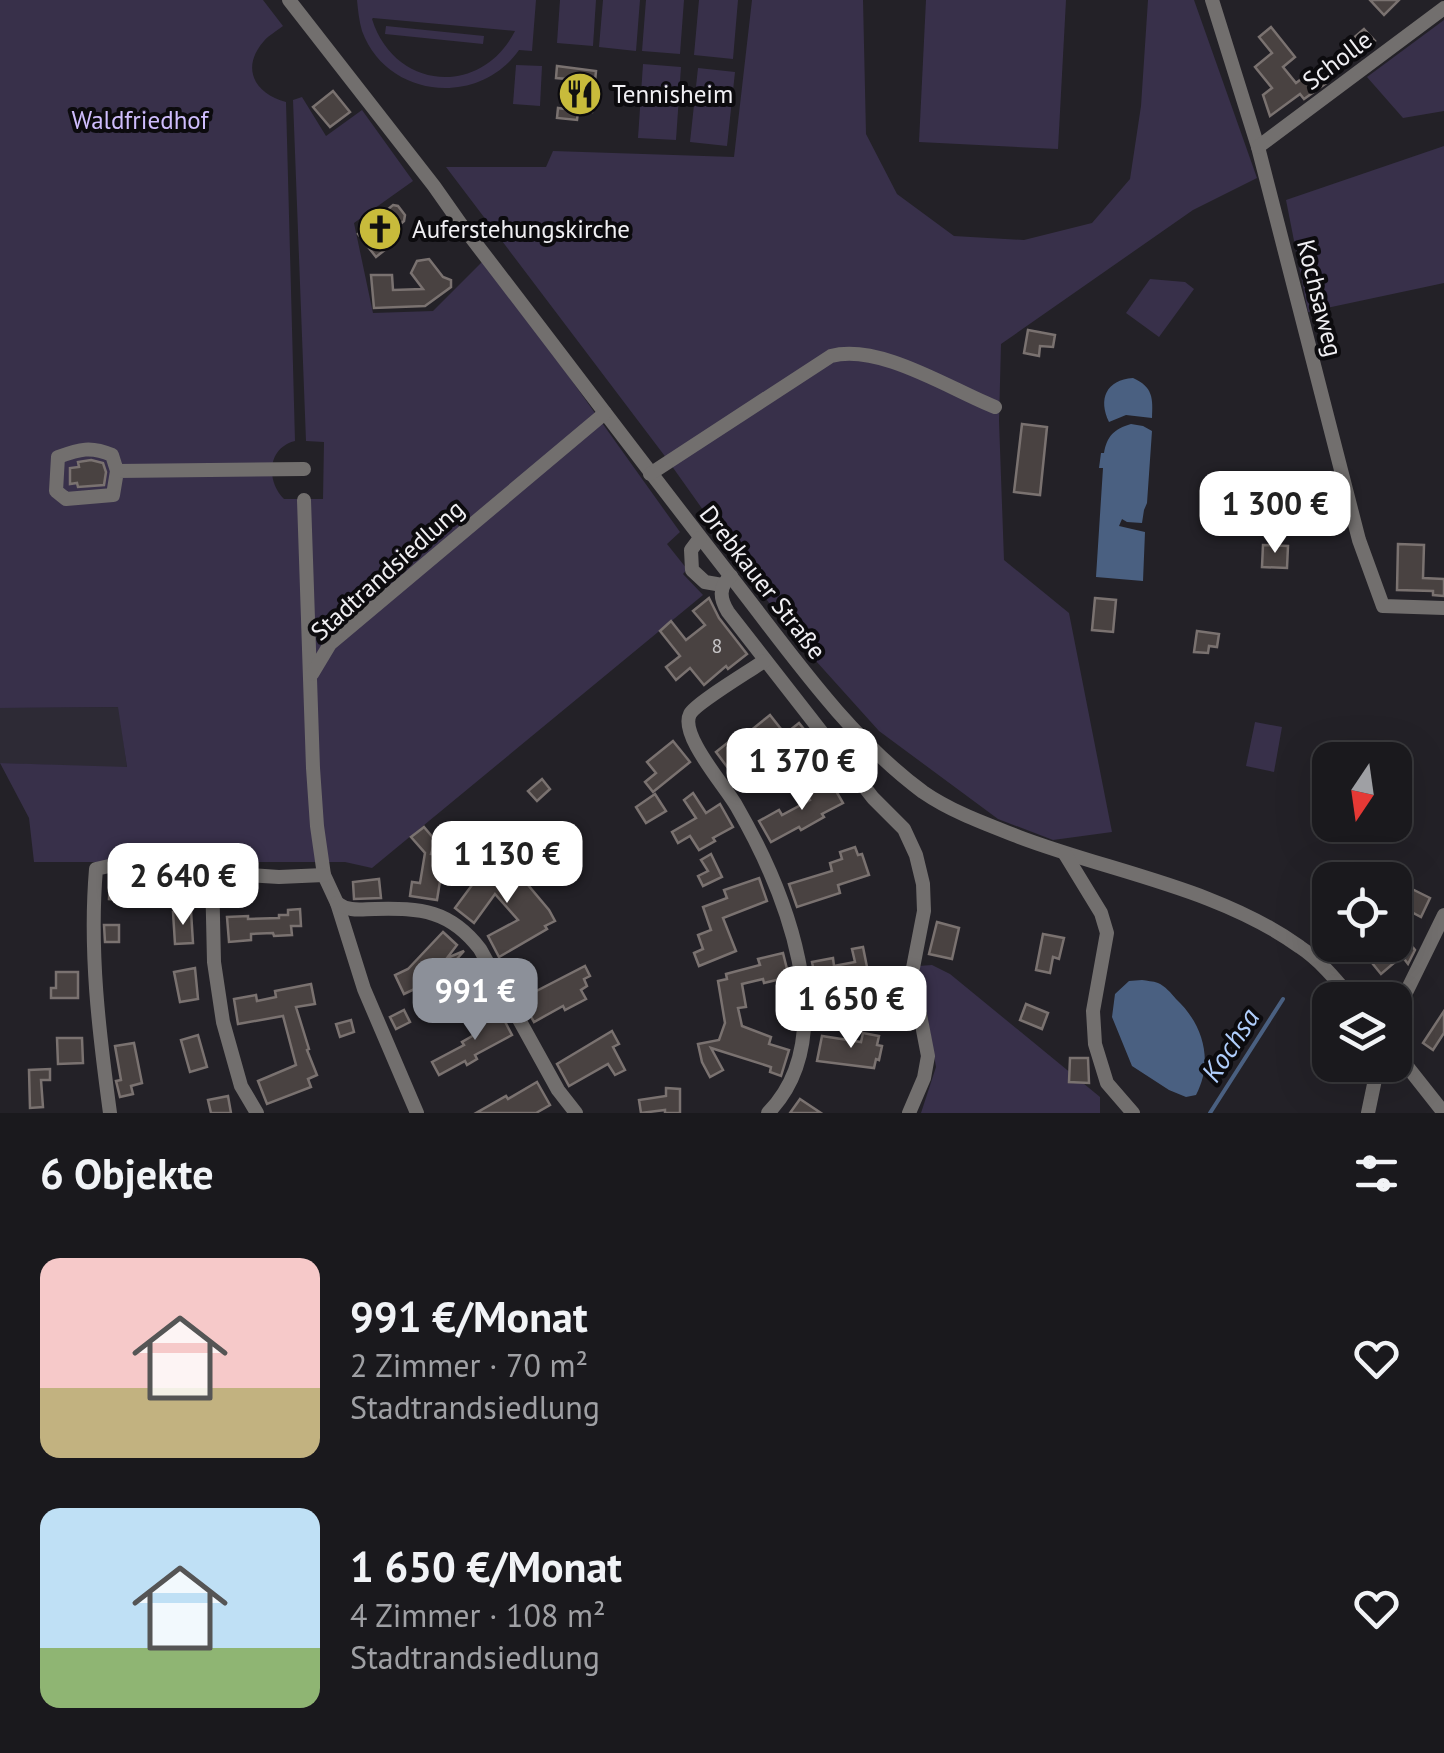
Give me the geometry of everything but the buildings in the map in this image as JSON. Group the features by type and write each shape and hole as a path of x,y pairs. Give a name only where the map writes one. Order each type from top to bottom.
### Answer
{"street":[{"name":"Drebkauer Straße","path":"289,0 700,538 726,581 875,752 925,793 970,818 1065,854 1198,895 1262,924 1301,947 1338,982"},
{"name":"Kochsaweg","path":"1212,0 1258,147 1359,540 1383,606 1444,608"},
{"name":"Scholle","path":"1258,147 1444,8"},
{"path":"650,474 831,356 844,353 909,367 995,407"},
{"name":"Stadtrandsiedlung","path":"417,1113 364,989 324,874 316,806 310,679 330,644 605,413"},
{"path":"96,448 112,455 117,470 114,495 66,499 56,491 58,456 96,448"},
{"path":"117,470 304,468"},
{"path":"304,500 310,679"},
{"path":"700,538 691,550 692,570 705,582 726,581 722,603 872,798 904,829 916,855 924,884 924,911 912,973 928,1056 924,1078 909,1113"},
{"path":"764,661 704,701 690,715 688,728 765,862 784,913 802,982 804,1041 782,1096 768,1113"},
{"path":"1065,854 1101,913 1107,933 1093,1011 1094,1044 1107,1084 1133,1113"},
{"path":"110,1113 94,962 96,869 110,866 279,877 324,874"},
{"path":"212,873 214,962 223,1022 242,1086 258,1113"},
{"path":"337,903 348,910 411,908 433,912 467,932 558,1090 576,1113"},
{"path":"1411,982 1444,915"},
{"path":"1412,1072 1444,1113"},
{"path":"1368,1113 1374,1082"}],"shaded area":[{"path":"119,707 127,768 0,763 0,708"}],"green space":[{"name":"Waldfriedhof","path":"0,0 263,0 283,26 257,51 252,70 266,93 286,102 295,441 279,450 272,466 274,483 284,499 323,499 324,442 306,441 293,100 302,97 326,136 362,110 413,181 354,223 373,313 433,311 485,259 680,532 667,544 687,569 683,574 703,595 372,868 345,862 34,862 29,818 0,763 127,767 118,707 0,708"},
{"path":"357,0 536,0 532,51 519,50 502,68 481,81 458,87 412,82 391,71 374,54 362,31","holes":["373,18 515,31 500,53 481,67 461,75 439,77 418,72 399,60 383,43"]},
{"path":"560,0 596,0 593,46 557,43"},
{"path":"603,0 640,0 636,51 599,47"},
{"path":"646,0 684,0 680,54 642,51"},
{"path":"699,0 738,0 733,59 694,55"},
{"path":"752,0 863,0 866,134 897,194 954,236 1024,240 1092,223 1130,179 1141,106 1148,0 1194,0 1257,178 1193,210 1001,344 999,421 1004,560 1069,613 1112,832 1053,840 998,819 879,731 789,631 664,455 446,167 546,167 553,151 734,157"},
{"path":"926,0 1066,0 1058,149 919,142"},
{"path":"1444,20 1444,111 1403,118 1367,77"},
{"path":"386,26 484,36 483,44 385,34"},
{"path":"643,64 681,67 676,140 638,138"},
{"path":"516,65 542,66 540,106 513,104"},
{"path":"698,68 735,72 727,146 690,142"},
{"path":"1444,146 1444,283 1308,312 1286,200"},
{"path":"1150,279 1185,282 1194,289 1159,337 1126,313"},
{"path":"1255,722 1282,727 1274,772 1246,766"},
{"path":"932,965 950,974 1100,1097 1100,1113 921,1113 936,1067 919,966"}],"water":[{"path":"1133,378 1145,385 1150,394 1152,418 1126,415 1109,422 1104,406 1107,392 1116,382"},
{"path":"1131,424 1152,431 1142,523 1122,519 1119,526 1145,532 1143,581 1096,577 1101,453 1112,434"},
{"path":"1142,980 1165,988 1199,1031 1205,1056 1196,1095 1186,1097 1169,1090 1132,1066 1112,1017 1115,994 1129,981"}],"waterway":[{"name":"Kochsa","path":"1210,1113 1283,999"}],"place":[{"name":"Tennisheim","path":"580,94"},
{"name":"Auferstehungskirche","path":"380,229"}]}
